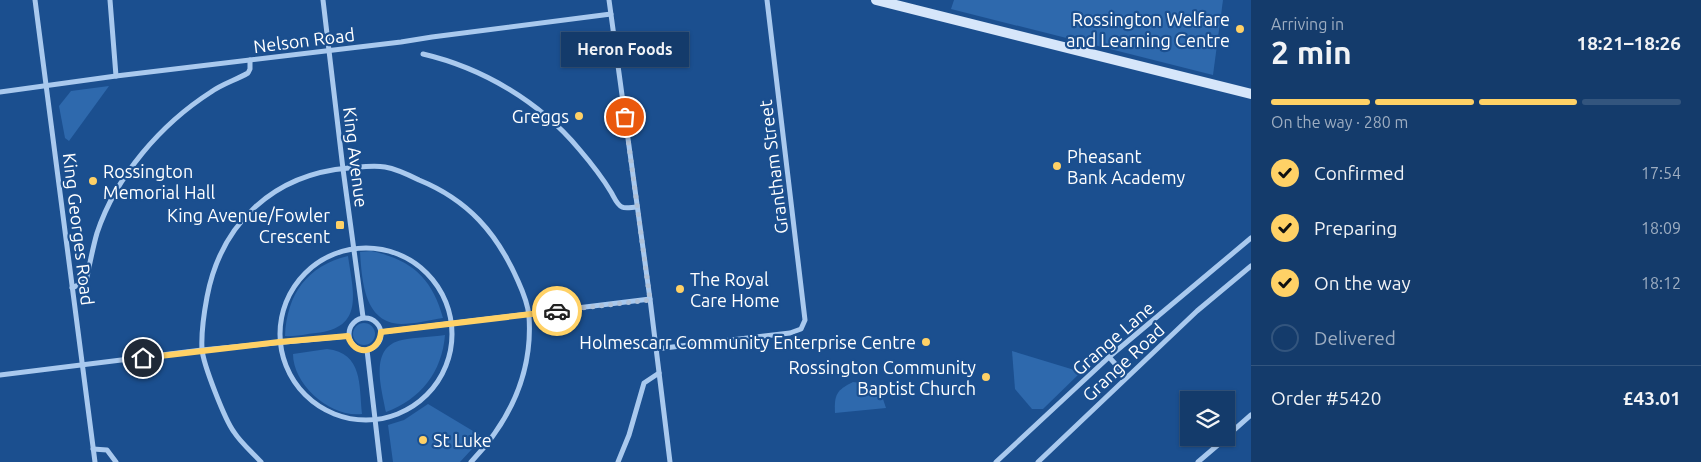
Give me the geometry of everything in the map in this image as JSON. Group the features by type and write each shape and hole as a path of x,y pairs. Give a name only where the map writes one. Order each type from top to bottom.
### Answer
{"street":[{"name":"King Georges Road","path":"35,0 95,462"},
{"path":"110,0 116,76"},
{"name":"King Avenue","path":"323,0 363,318"},
{"path":"609,0 670,462"},
{"name":"Grantham Street","path":"656,349 802,331 805,320 767,0"},
{"path":"876,0 894,2 1251,94"},
{"name":"Nelson Road","path":"0,92 611,14"},
{"path":"423,54 478,72 531,104 576,145 603,179 619,206 623,208 637,206"},
{"path":"72,288 82,283 87,277 98,232 111,203 132,166 150,144 190,106 212,91 248,73 250,60"},
{"path":"261,462 232,430 213,384 202,350 203,323 216,264 225,244 235,229 261,202 274,192 316,172 386,167 440,188 480,220 501,248 520,286 529,314 530,340 520,390 505,420 472,462"},
{"name":"Grange Lane","path":"996,462 1109,357 1251,238"},
{"path":"354,248 384,249 400,254 412,261 441,290 452,323 454,336 452,352 444,373 435,387 419,402 406,410 391,417 375,420 348,419 323,410 312,403 296,386 286,368 279,342 282,315 296,283 307,270 322,260 338,252 354,248"},
{"name":"Grange Road","path":"1038,462 1197,311 1251,266"},
{"path":"381,332 650,300"},
{"path":"363,318 374,320 381,332 379,342 375,347 367,350 362,350 352,345 348,336 353,322 363,318"},
{"path":"0,374 202,350 348,336"},
{"path":"367,350 380,462"},
{"path":"1109,357 1127,377"},
{"path":"618,462 629,435 644,383 659,373"},
{"path":"1235,429 1251,415"},
{"path":"1198,462 1216,446"},
{"path":"93,449 108,450 116,462"}],"shaded area":[{"path":"954,0 1223,0 1213,75 951,9"},
{"path":"109,86 69,141 65,138 59,106 71,91"},
{"path":"371,251 398,260 418,273 433,292 443,318 401,324 389,322 379,316 367,298 362,275 360,252"},
{"path":"348,256 353,295 349,316 342,324 332,330 285,336 290,307 302,284 321,267"},
{"path":"364,323 372,326 375,334 372,342 364,345 356,342 353,334 356,326"},
{"path":"445,335 439,361 428,382 410,400 386,412 380,381 381,360 385,351 391,344 402,340"},
{"path":"327,349 339,352 353,364 359,382 362,414 338,411 327,405 307,388 299,377 293,354"},
{"path":"1012,351 1081,372 1043,409 1032,409 1015,389"},
{"path":"853,382 870,384 880,390 886,408 835,413 835,401 838,393"},
{"path":"428,404 483,437 460,462 393,462 388,425 404,420"}],"way so far":[{"path":"557,311 650,300 625,117"}],"place":[{"name":"Rossington Welfare and Learning Centre","path":"1240,29"},
{"name":"Greggs","path":"579,116"},
{"name":"Heron Foods","path":"625,117"},
{"name":"Pheasant Bank Academy","path":"1057,166"},
{"name":"Rossington Memorial Hall","path":"93,181"},
{"name":"King Avenue/Fowler Crescent","path":"340,225"},
{"name":"The Royal Care Home","path":"680,289"},
{"name":"Holmescarr Community Enterprise Centre","path":"926,342"},
{"name":"Rossington Community Baptist Church","path":"986,377"},
{"name":"St Luke","path":"423,440"}],"route":[{"path":"143,358 202,350 348,336 352,345 362,350 367,350 375,347 379,342 381,332 557,311"}]}
